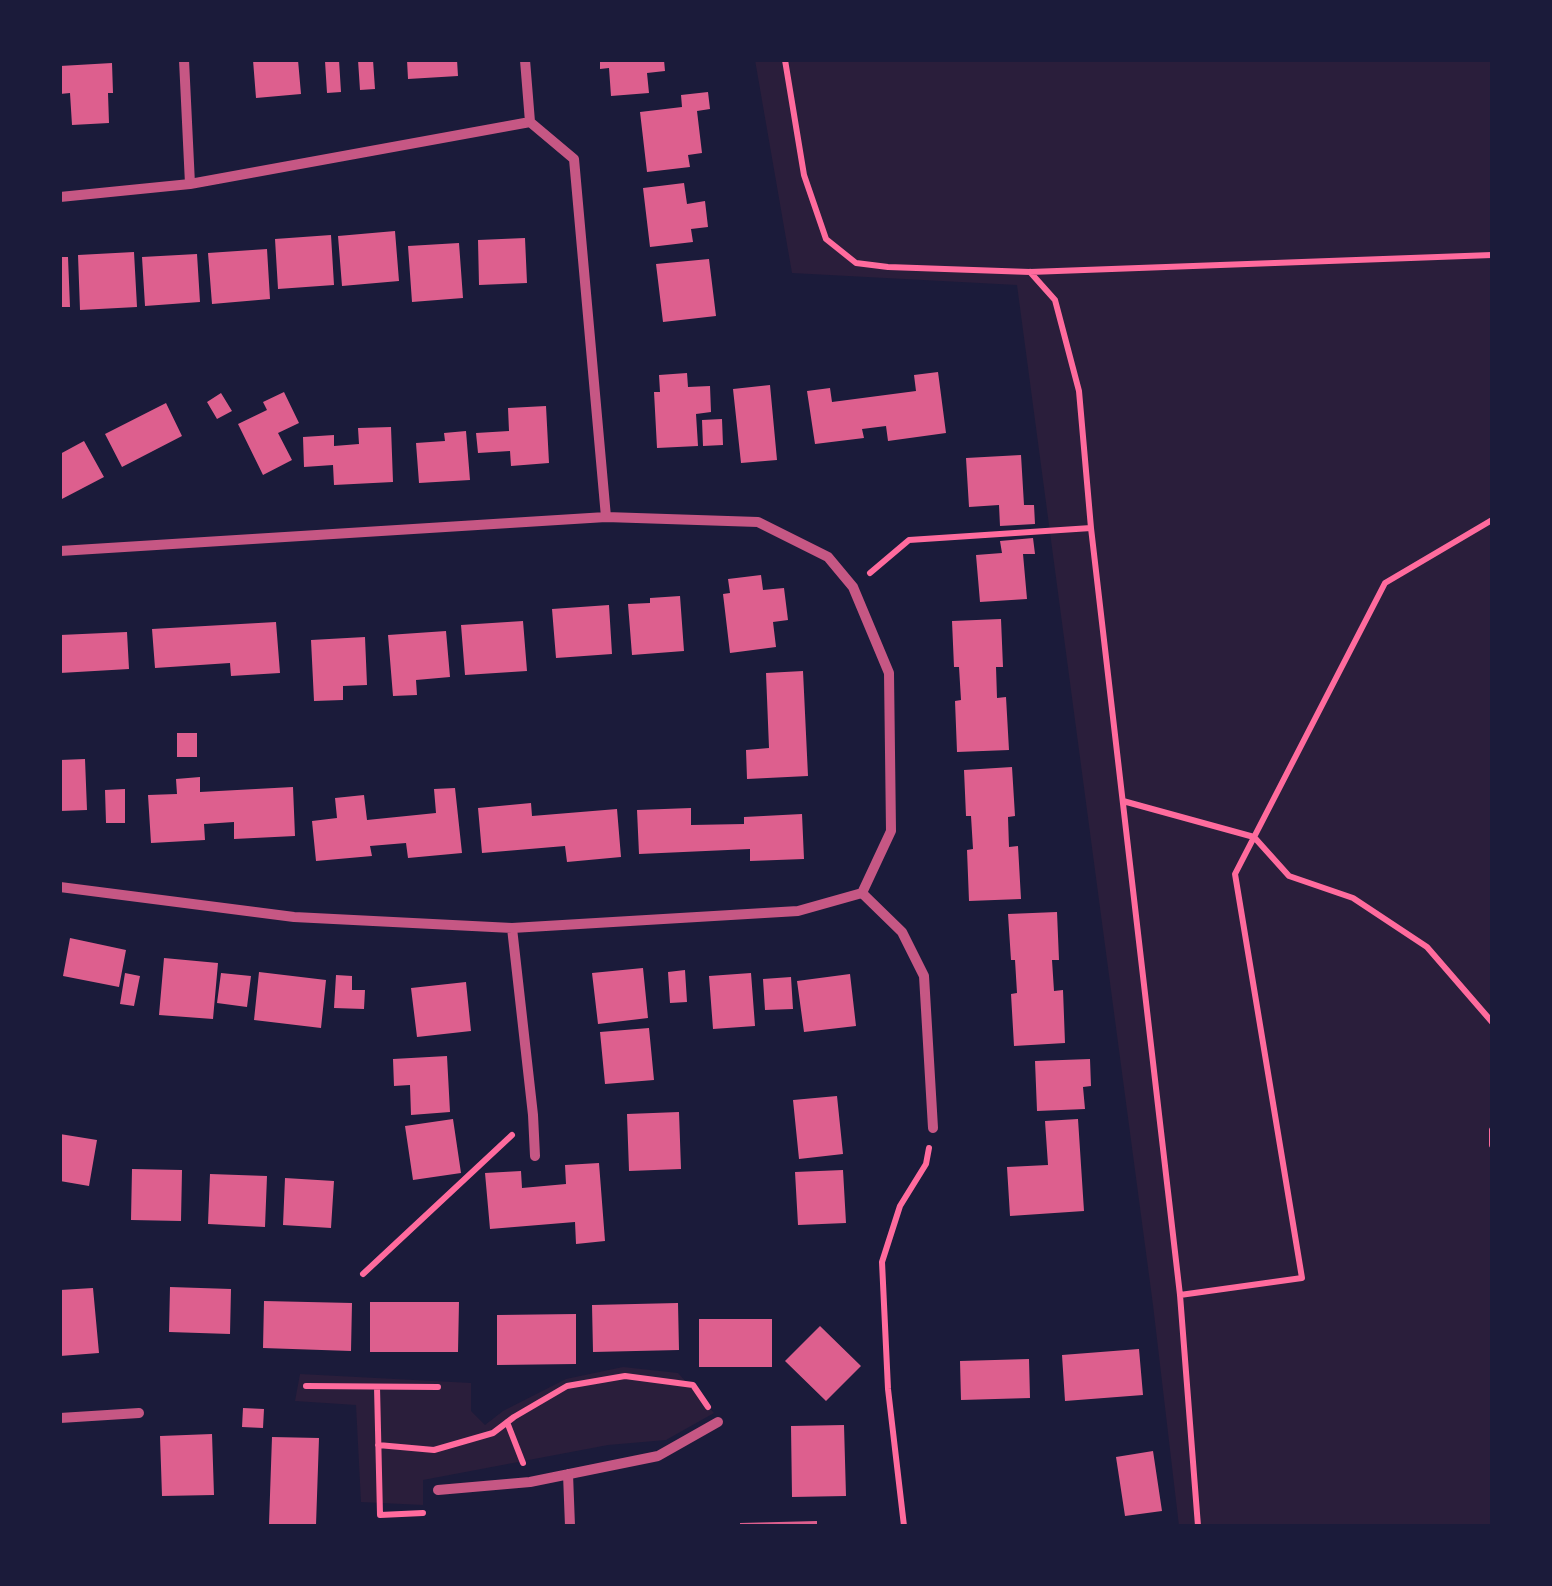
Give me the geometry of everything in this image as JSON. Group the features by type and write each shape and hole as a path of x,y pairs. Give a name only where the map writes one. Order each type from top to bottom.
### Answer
{"street":[{"path":"184,60 190,184"},
{"path":"525,60 530,122 574,159 606,517"},
{"path":"60,196 190,184 530,122"},
{"path":"60,551 606,517 758,522 828,557 854,587 889,673 892,831 862,894 798,911 512,928 294,917 60,888"},
{"path":"862,894 902,932 924,976 934,1128"},
{"path":"512,928 536,1156"},
{"path":"60,1418 139,1413"},
{"path":"438,1490 530,1482 658,1456 718,1422"},
{"path":"568,1474 570,1526"}],"path":[{"path":"785,60 804,174 826,239 856,263 1030,272 1492,255"},
{"path":"1030,272 1054,300 1078,391 1180,1295 1198,1526"},
{"path":"1180,1295 1302,1278 1234,874 1385,584 1492,520"},
{"path":"854,587 909,540 1091,528"},
{"path":"1122,800 1254,837 1289,876 1353,898 1427,947 1492,1022"},
{"path":"362,1274 533,1115"},
{"path":"904,1526 888,1389 882,1262 900,1206 926,1164 934,1128"},
{"path":"1492,1130 1492,1145"},
{"path":"378,1445 434,1450 493,1433 567,1386 625,1376 692,1384 718,1422"},
{"path":"306,1386 438,1388"},
{"path":"377,1387 380,1515 424,1513"},
{"path":"507,1422 524,1468"}],"shaded area":[{"path":"755,60 1492,60 1492,1526 1179,1526 1017,285 792,273"},
{"path":"623,1367 678,1373 714,1413 666,1440 608,1445 423,1480 423,1505 361,1502 356,1405 295,1401 300,1374 471,1383 471,1411 485,1425 503,1411 566,1379"}],"building":[{"path":"253,60 298,60 301,94 256,98"},
{"path":"339,60 341,92 327,93 325,61"},
{"path":"358,60 373,60 375,89 360,90"},
{"path":"407,60 457,60 458,76 408,79"},
{"path":"600,60 664,60 665,71 647,73 649,93 611,96 609,68 600,69"},
{"path":"112,63 109,123 72,125 70,93 60,94 60,66"},
{"path":"708,92 710,109 697,111 702,153 688,155 690,167 647,172 640,112 682,107 681,95"},
{"path":"684,183 687,204 705,201 708,227 691,229 693,242 650,247 643,188"},
{"path":"395,231 399,281 342,286 338,236"},
{"path":"331,235 334,285 278,289 275,239"},
{"path":"525,238 527,283 479,285 478,240"},
{"path":"459,243 463,298 412,302 408,246"},
{"path":"267,249 270,299 212,304 208,253"},
{"path":"134,252 137,307 80,310 78,255"},
{"path":"197,254 200,302 145,306 142,257"},
{"path":"60,257 68,257 70,307 60,307"},
{"path":"709,259 716,316 663,322 656,264"},
{"path":"938,372 946,433 888,441 886,426 862,429 864,438 815,444 807,391 830,388 832,402 916,391 914,375"},
{"path":"687,373 688,387 710,386 711,412 696,414 698,446 657,448 654,392 660,392 659,375"},
{"path":"770,385 777,460 741,463 733,389"},
{"path":"284,392 299,423 278,433 292,460 263,475 238,424 267,410 263,402"},
{"path":"221,393 232,411 217,419 207,402"},
{"path":"166,403 182,436 122,467 105,434"},
{"path":"546,406 549,463 511,466 510,451 478,453 476,433 509,431 508,408"},
{"path":"722,419 723,445 703,446 702,420"},
{"path":"391,427 393,482 334,485 333,465 304,467 303,437 334,435 334,446 359,444 358,428"},
{"path":"466,431 470,480 419,483 416,443 445,441 444,433"},
{"path":"84,441 104,477 60,500 60,454"},
{"path":"1021,455 1024,505 1034,505 1035,524 1000,526 999,505 969,507 966,458"},
{"path":"1033,538 1035,554 1023,554 1027,599 980,602 976,555 1002,553 1000,541"},
{"path":"761,575 763,590 784,588 788,620 773,622 776,647 730,653 723,594 730,593 728,579"},
{"path":"680,596 684,651 632,655 628,604"},
{"path":"609,605 612,654 556,658 552,609"},
{"path":"1001,619 1003,667 996,667 997,698 1006,697 1009,750 957,752 955,701 961,700 959,667 954,667 952,621"},
{"path":"523,621 527,671 465,675 461,625"},
{"path":"276,622 280,673 231,676 230,663 155,668 152,629"},
{"path":"446,631 450,677 416,680 417,695 393,696 388,635"},
{"path":"127,632 129,669 60,673 60,635"},
{"path":"365,637 367,685 343,686 343,700 314,701 311,640"},
{"path":"803,671 808,776 747,779 746,750 769,748 766,673"},
{"path":"177,733 197,733 197,757 177,757"},
{"path":"85,759 87,810 60,811 60,760"},
{"path":"1012,767 1015,816 1008,817 1009,847 1018,846 1021,899 969,901 967,850 973,849 971,816 966,816 964,770"},
{"path":"200,777 200,792 293,787 295,836 234,839 234,822 204,824 205,840 151,843 148,795 177,794 176,779"},
{"path":"455,788 462,853 408,858 406,843 370,846 372,856 316,861 312,821 337,818 335,798 364,795 367,820 436,813 434,789"},
{"path":"125,789 125,823 106,823 105,790"},
{"path":"531,803 532,816 617,809 621,857 567,862 565,846 482,853 478,808"},
{"path":"691,808 691,825 744,824 744,817 802,814 804,859 750,861 750,849 639,854 637,810"},
{"path":"1057,912 1059,960 1052,960 1054,991 1063,990 1065,1043 1014,1046 1011,994 1017,993 1008,914"},
{"path":"70,938 126,950 119,987 63,976"},
{"path":"164,958 218,963 213,1019 159,1015"},
{"path":"643,968 648,1018 598,1024 592,973"},
{"path":"685,970 687,1002 670,1003 668,972"},
{"path":"259,972 326,980 321,1028 254,1020"},
{"path":"125,973 140,976 134,1006 120,1004"},
{"path":"221,973 251,976 247,1007 217,1003"},
{"path":"751,973 755,1026 713,1029 709,976"},
{"path":"850,974 856,1026 804,1032 797,981"},
{"path":"336,975 352,976 352,990 365,990 364,1009 334,1008"},
{"path":"791,977 793,1009 765,1010 763,979"},
{"path":"466,982 471,1031 417,1037 411,988"},
{"path":"649,1028 654,1080 605,1084 600,1032"},
{"path":"447,1056 450,1112 411,1115 410,1085 394,1086 393,1059"},
{"path":"1090,1059 1091,1086 1083,1087 1085,1109 1037,1111 1035,1061"},
{"path":"837,1096 843,1154 799,1159 793,1100"},
{"path":"679,1112 681,1169 629,1171 627,1114"},
{"path":"453,1119 461,1173 413,1180 405,1126"},
{"path":"1078,1119 1084,1211 1010,1216 1007,1167 1048,1165 1045,1121"},
{"path":"60,1134 97,1140 89,1186 60,1181"},
{"path":"599,1163 605,1241 576,1244 575,1222 490,1229 485,1173 521,1171 522,1188 566,1184 565,1165"},
{"path":"132,1169 182,1170 181,1221 131,1220"},
{"path":"843,1170 846,1223 798,1225 795,1172"},
{"path":"210,1174 267,1176 265,1227 208,1224"},
{"path":"285,1178 334,1181 331,1228 283,1225"},
{"path":"170,1287 231,1289 230,1334 169,1332"},
{"path":"93,1288 99,1353 60,1356 60,1290"},
{"path":"264,1301 352,1303 351,1351 263,1348"},
{"path":"370,1302 459,1302 458,1352 370,1352"},
{"path":"678,1303 679,1350 593,1352 592,1305"},
{"path":"576,1314 576,1364 497,1365 497,1315"},
{"path":"699,1319 772,1319 772,1367 699,1367"},
{"path":"820,1326 861,1366 826,1401 785,1361"},
{"path":"1139,1349 1143,1395 1065,1401 1062,1355"},
{"path":"1029,1359 1030,1398 961,1400 960,1361"},
{"path":"243,1408 264,1409 263,1428 242,1427"},
{"path":"844,1425 846,1496 792,1497 791,1426"},
{"path":"212,1434 214,1495 162,1496 160,1436"},
{"path":"272,1437 319,1438 316,1525 269,1524"},
{"path":"1153,1451 1162,1511 1125,1516 1116,1457"},
{"path":"817,1521 817,1526 740,1526 740,1523"}]}
